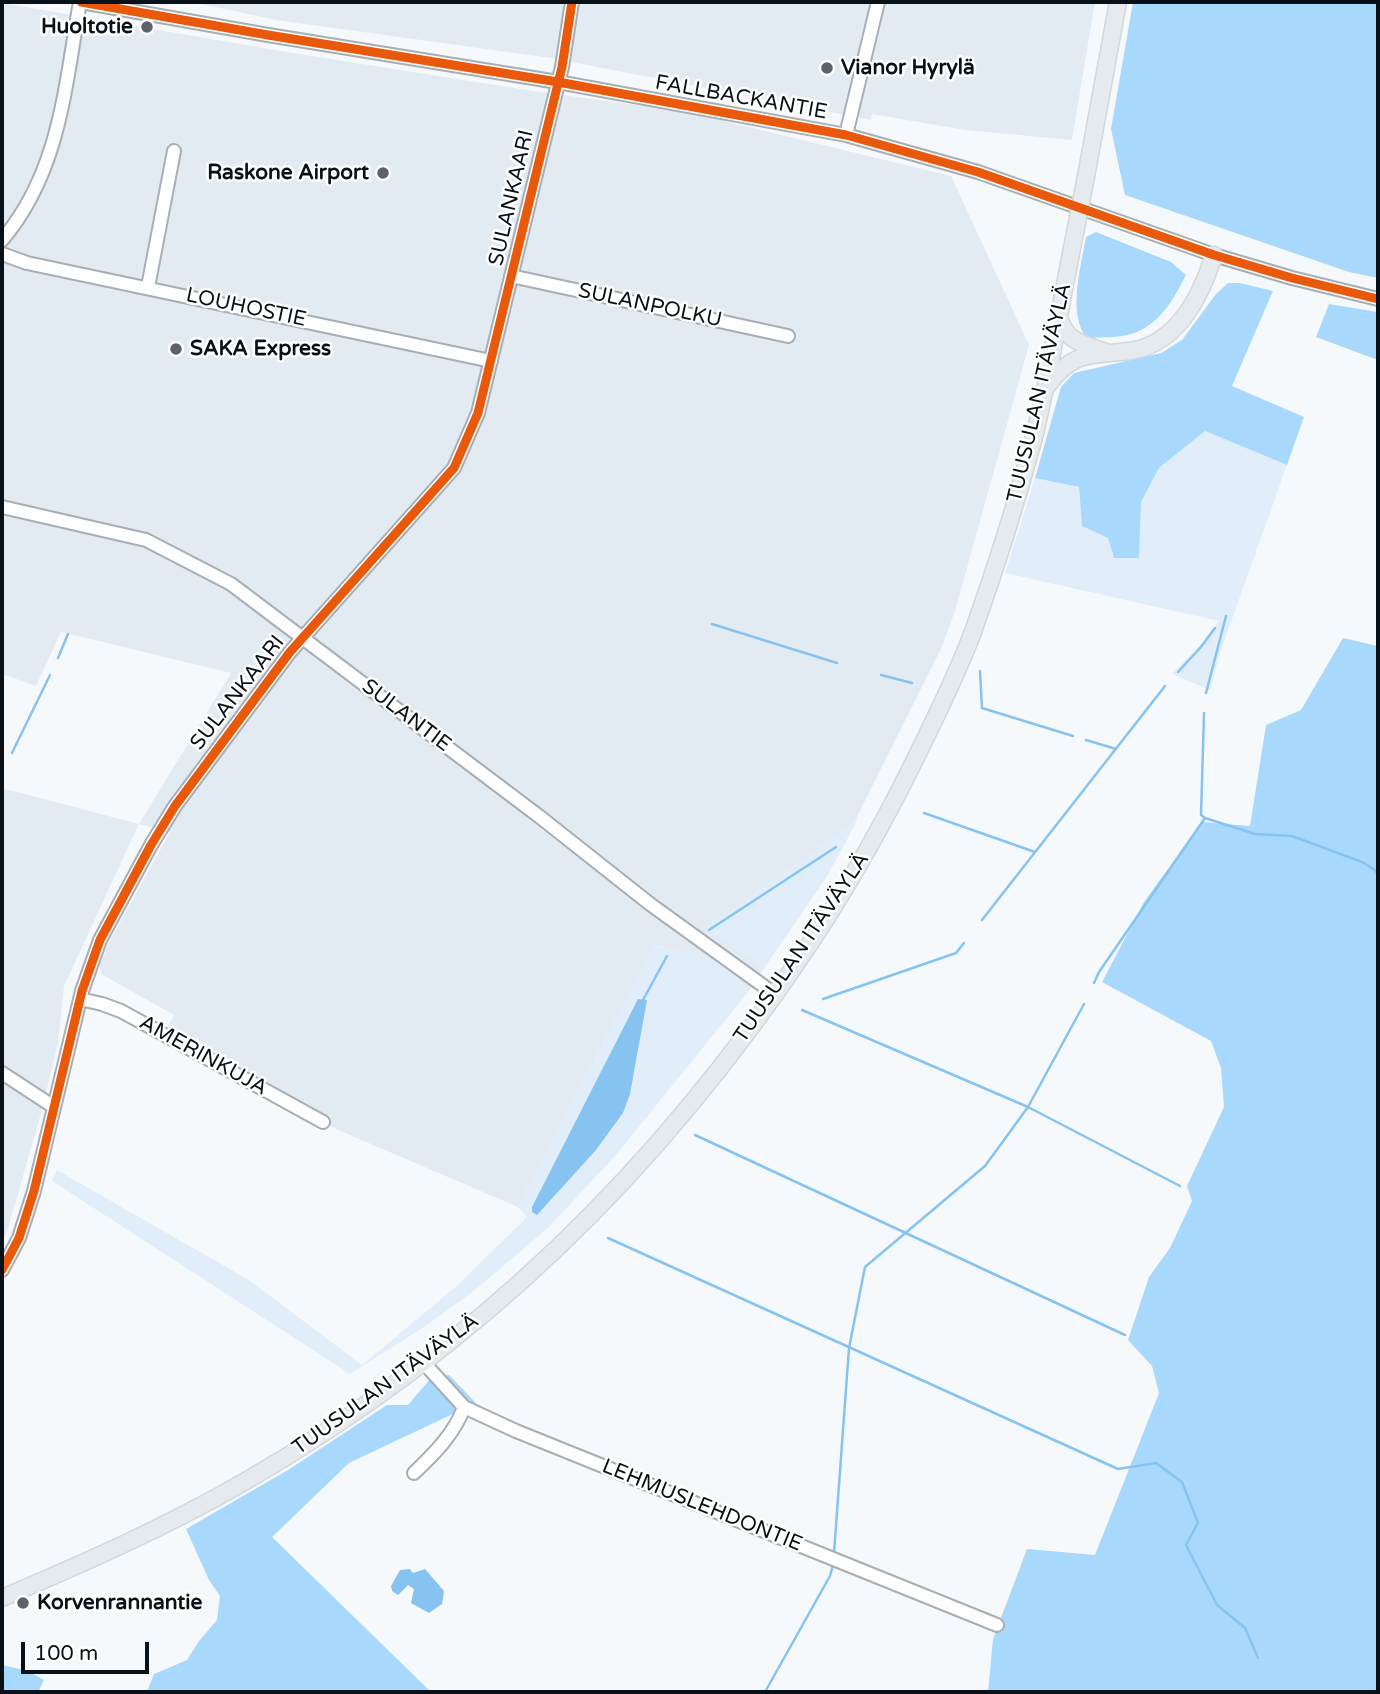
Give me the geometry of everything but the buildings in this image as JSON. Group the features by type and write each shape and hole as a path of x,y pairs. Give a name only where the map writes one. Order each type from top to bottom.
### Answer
{"main road":[{"name":"TUUSULAN ITÄVÄYLÄ","path":"2,1598 93,1559 242,1483 329,1430 424,1363 524,1280 592,1216 691,1104 776,995 846,888 891,811 941,707 973,632 1033,441 1045,390 1118,2"},
{"path":"1045,390 1055,376 1072,362 1106,352 1130,351 1175,328 1197,297 1214,255"},
{"path":"1059,315 1065,332 1072,338 1106,352"}],"street":[{"name":"FALLBACKANTIE","path":"81,2 558,82 846,135 978,172 1214,255 1378,299"},
{"path":"2,240 17,222 46,167 58,130 81,2"},
{"name":"SULANKAARI","path":"2,1270 19,1238 34,1191 80,999 100,940 175,806 290,652 454,468 478,413 558,82 572,2"},
{"path":"846,135 878,2"},
{"path":"148,287 174,151"},
{"name":"LOUHOSTIE","path":"2,254 27,263 491,361"},
{"name":"SULANPOLKU","path":"511,276 788,336"},
{"name":"SULANTIE","path":"2,507 146,540 231,584 540,817 650,904 776,995"},
{"name":"AMERINKUJA","path":"80,999 121,1011 323,1122"},
{"path":"2,1073 54,1107"},
{"name":"LEHMUSLEHDONTIE","path":"424,1363 464,1407 516,1431 997,1625"},
{"path":"414,1473 460,1420 464,1407"}],"shaded area":[{"path":"192,2 1095,2 1072,140 965,130 872,114 871,120 551,58 276,20"},
{"path":"1133,2 1378,2 1378,278 1349,272 1125,195 1111,129"},
{"path":"2,3 287,52 687,112 951,176 1029,345 955,611 941,649 829,873 748,992 729,968 655,945 518,1207 338,1130 167,1028 174,1015 101,974 100,966 109,942 170,832 139,824 231,673 61,632 36,686 2,674"},
{"path":"1096,232 1171,262 1186,275 1171,302 1158,318 1131,334 1087,338 1081,328 1077,304 1079,276 1086,237"},
{"path":"1228,283 1240,283 1273,291 1232,386 1304,417 1287,465 1205,431 1159,468 1141,502 1139,558 1114,558 1108,538 1082,526 1079,487 1035,478 1061,387 1074,373 1161,353 1182,340 1216,294"},
{"path":"1329,304 1378,312 1378,360 1316,337"},
{"path":"1205,431 1287,465 1220,653 1210,690 1172,674 1219,621 1005,573 1035,478 1079,487 1082,526 1108,538 1114,558 1139,558 1141,502 1159,468"},
{"path":"1343,638 1378,646 1378,1692 988,1692 993,1639 1027,1549 1095,1555 1159,1393 1152,1366 1128,1340 1149,1277 1170,1248 1192,1201 1187,1186 1224,1107 1221,1068 1211,1041 1102,982 1144,902 1202,822 1250,826 1266,725 1301,710"},
{"path":"2,788 139,824 64,986 58,1043 42,1110 7,1232 2,1241"},
{"path":"858,819 829,873 763,969 706,928"},
{"path":"655,945 717,959 730,969 748,992 616,1155 549,1227 475,1290 424,1327 350,1374 52,1181 57,1170 249,1280 362,1365 459,1284 527,1217 518,1207"},
{"path":"638,999 647,1000 630,1094 623,1113 596,1150 537,1215 532,1212 532,1207"},
{"path":"449,1375 476,1403 349,1463 272,1537 431,1692 147,1692 154,1674 187,1660 217,1620 220,1596 209,1580 186,1529 288,1470 387,1405 408,1405 431,1378"},
{"path":"410,1569 413,1573 425,1569 444,1591 442,1604 429,1613 411,1603 414,1589 408,1585 398,1595 392,1591 391,1586 400,1570"},
{"path":"2,1665 28,1671 44,1680 38,1692 2,1692"}],"waterway":[{"path":"1206,693 1226,616"},
{"path":"712,624 837,663"},
{"path":"1178,672 1215,628"},
{"path":"58,658 68,634"},
{"path":"980,671 982,708 1073,736"},
{"path":"12,753 50,675"},
{"path":"881,675 912,683"},
{"path":"982,920 1165,686"},
{"path":"1204,713 1201,815 1205,818"},
{"path":"1086,740 1116,749"},
{"path":"924,813 1035,852"},
{"path":"1205,818 1255,834 1292,836 1362,862 1378,875"},
{"path":"1094,983 1205,818"},
{"path":"709,930 836,847"},
{"path":"823,999 956,953 964,943"},
{"path":"643,1000 667,956"},
{"path":"834,1553 849,1348 865,1267 985,1166 1028,1107 1084,1004"},
{"path":"802,1010 1028,1107 1180,1186"},
{"path":"695,1135 1125,1335"},
{"path":"608,1238 1118,1469 1156,1463 1182,1482 1198,1523 1186,1545 1217,1605 1245,1628 1258,1658"},
{"path":"765,1692 830,1576 833,1565"}],"cycle path":[{"path":"81,2 558,82 846,135 978,172 1214,255 1378,299"},
{"path":"2,1270 19,1238 34,1191 82,991 100,940 151,845 175,806 290,652 454,468 478,413 562,67 572,2"}],"place":[{"name":"Huoltotie","path":"147,27"},
{"name":"Vianor Hyrylä","path":"827,68"},
{"name":"Raskone Airport","path":"383,173"},
{"name":"SAKA Express","path":"176,349"},
{"name":"Korvenrannantie","path":"23,1603"}]}
